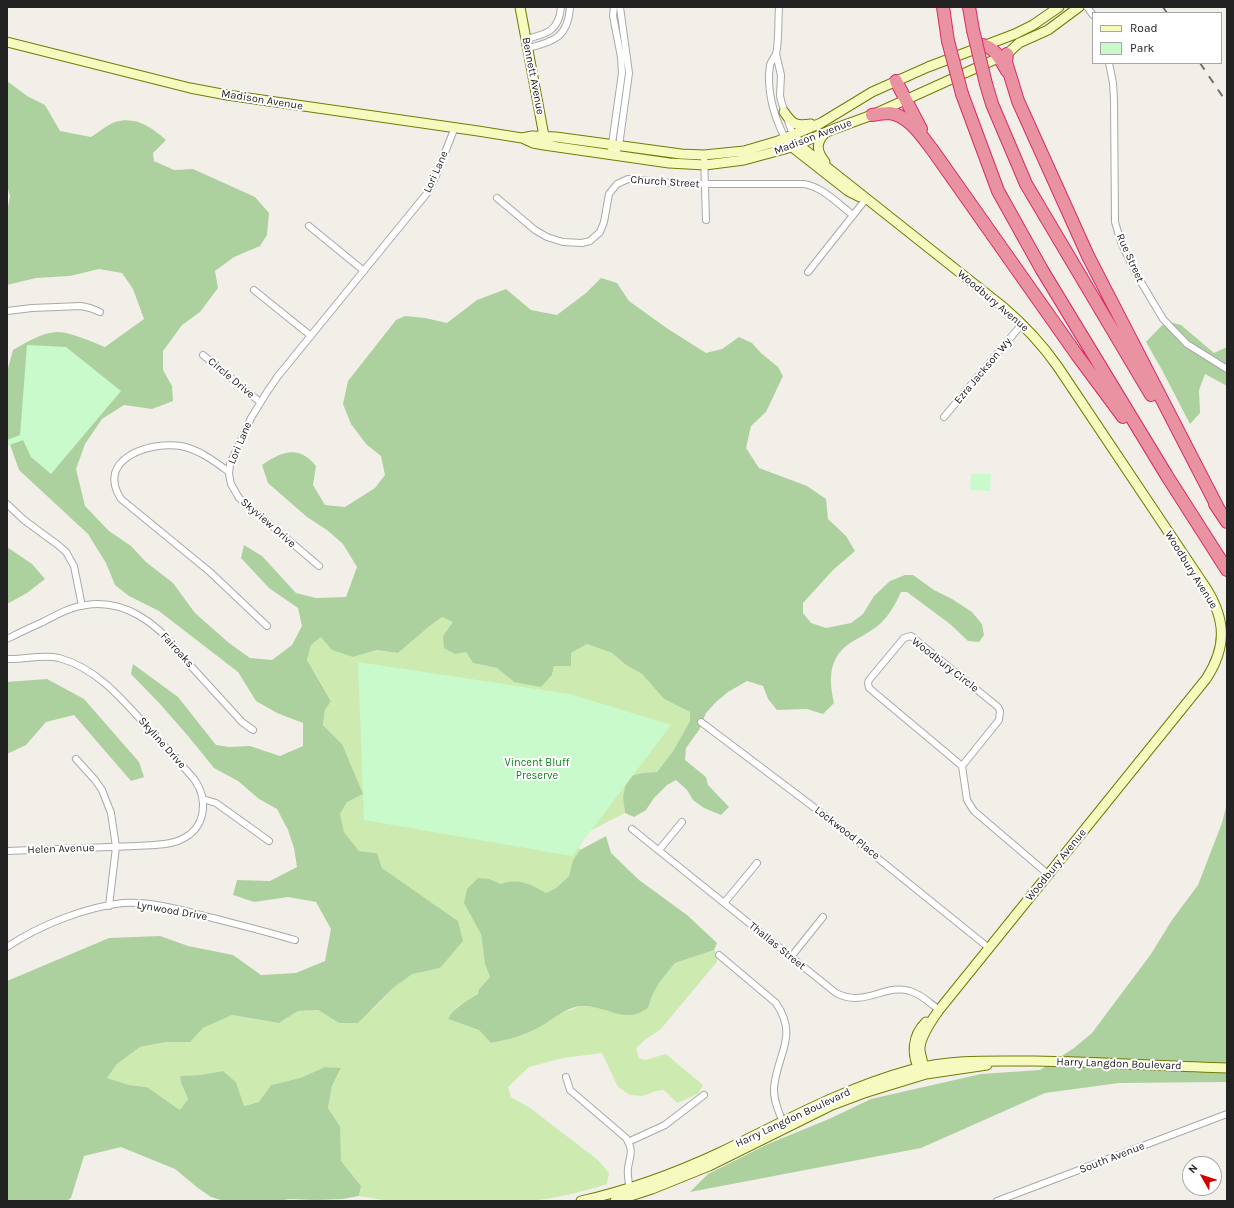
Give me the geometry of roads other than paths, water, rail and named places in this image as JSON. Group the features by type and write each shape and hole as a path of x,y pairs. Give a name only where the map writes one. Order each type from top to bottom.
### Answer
{"highway":[{"path":"943,7 948,41 962,94 998,190 1042,270 1167,476 1227,570"},
{"path":"968,7 972,30 986,84 995,111 1026,184 1227,522"},
{"path":"983,45 1003,56 1018,101 1088,256 1219,510"},
{"path":"896,81 934,152"},
{"path":"872,115 890,113 902,117 911,124 934,152 1078,355 1167,476"}],"main road":[{"name":"Bennett Avenue","path":"520,7 544,141"},
{"name":"Madison Avenue","path":"7,42 190,88 228,96 455,127 522,138 532,136 544,141 614,156 669,163 705,160 744,151 789,136 820,123 872,92 896,81 983,45 1015,34 1052,13 1059,7"},
{"name":"Madison Avenue","path":"544,141 615,146 672,153 728,163 750,159 796,146 872,115 1003,56 1019,43 1048,30 1079,7"},
{"path":"784,112 790,120 796,124 820,123"},
{"path":"825,133 819,141 818,149 821,157 833,170"},
{"name":"Woodbury Avenue","path":"789,136 796,146 848,191 866,199"},
{"name":"Woodbury Avenue","path":"796,146 833,170 866,199 1002,306 1022,324 1052,359 1206,588 1217,608 1222,632 1222,640 1218,658 1206,679 939,1010 918,1032 914,1045 921,1070"},
{"path":"903,1072 910,1067 917,1053 928,1060 939,1064"},
{"name":"Harry Langdon Boulevard","path":"615,1201 630,1192 720,1152 849,1098 939,1064 981,1060 1227,1068"},
{"name":"Harry Langdon Boulevard","path":"784,1125 851,1090 903,1072 1010,1061"},
{"name":"Harry Langdon Boulevard","path":"581,1201 630,1192"}],"street":[{"path":"527,43 555,26 560,19 561,7"},
{"path":"527,43 545,44 556,39 566,27 570,7"},
{"path":"614,7 613,16 621,56 622,73 614,156"},
{"path":"615,146 629,73 620,7"},
{"path":"779,7 776,54 781,75 780,96 789,136"},
{"path":"776,54 770,64 770,92 775,115 789,136"},
{"name":"Rue Street","path":"1109,64 1113,83 1114,100 1116,222 1121,242 1135,272 1164,319 1187,344 1227,369"},
{"name":"Lori Lane","path":"267,626 210,572 121,499 114,484 116,471 123,460 139,450 158,446 183,446 200,452 229,472 230,464 251,418 278,376 428,192 455,127"},
{"path":"705,160 706,220"},
{"name":"Church Street","path":"497,198 535,230 547,237 563,242 582,243 590,241 600,232 604,222 609,194 617,184 622,180 635,178 677,184 809,185 822,191 852,216"},
{"path":"808,272 866,199"},
{"path":"308,226 364,271"},
{"path":"254,290 310,336"},
{"path":"7,311 32,308 81,306 100,312"},
{"name":"Ezra Jackson Wy","path":"944,417 1022,324"},
{"name":"Circle Drive","path":"203,354 260,402"},
{"name":"Skyview Drive","path":"229,472 233,488 241,501 319,566"},
{"path":"7,504 24,520 66,552 74,566 82,606 66,610 7,639"},
{"name":"Fairoaks","path":"82,606 93,604 115,606 135,613 144,619 170,641 179,653 242,722 253,730"},
{"name":"Woodbury Circle","path":"911,636 913,637 998,707 1000,711 999,720 962,766 869,688 869,680 904,638 911,636"},
{"name":"Skyline Drive","path":"7,659 41,656 59,658 79,667 106,684 130,708 194,779 202,792 203,799"},
{"name":"Lockwood Place","path":"701,722 828,818 989,948"},
{"path":"76,759 95,780 108,804 111,813 116,847 109,906"},
{"path":"962,766 967,800 974,811 1049,874"},
{"path":"116,847 168,844 181,840 192,833 198,824 204,807 203,799 211,800 216,803 269,842"},
{"path":"659,850 682,822"},
{"name":"Thallas Street","path":"632,829 836,993 843,997 856,999 895,990 906,990 918,994 939,1010"},
{"name":"Helen Avenue","path":"7,851 116,847"},
{"path":"724,903 757,863"},
{"name":"Lynwood Drive","path":"7,947 38,929 60,920 109,906 134,903 174,908 295,940"},
{"path":"791,957 823,917"},
{"path":"719,956 776,1003 786,1020 787,1031 785,1045 774,1088 776,1104 784,1125"},
{"path":"566,1077 570,1090 626,1138 631,1147 631,1158 627,1169 630,1192"},
{"path":"628,1142 665,1125 704,1095"},
{"name":"South Avenue","path":"997,1201 1227,1114"}],"railway":[{"path":"1163,7 1166,12"},
{"path":"1201,64 1227,103"}],"park label":[{"name":"Vincent Bluff Preserve","path":"537,769"}]}
